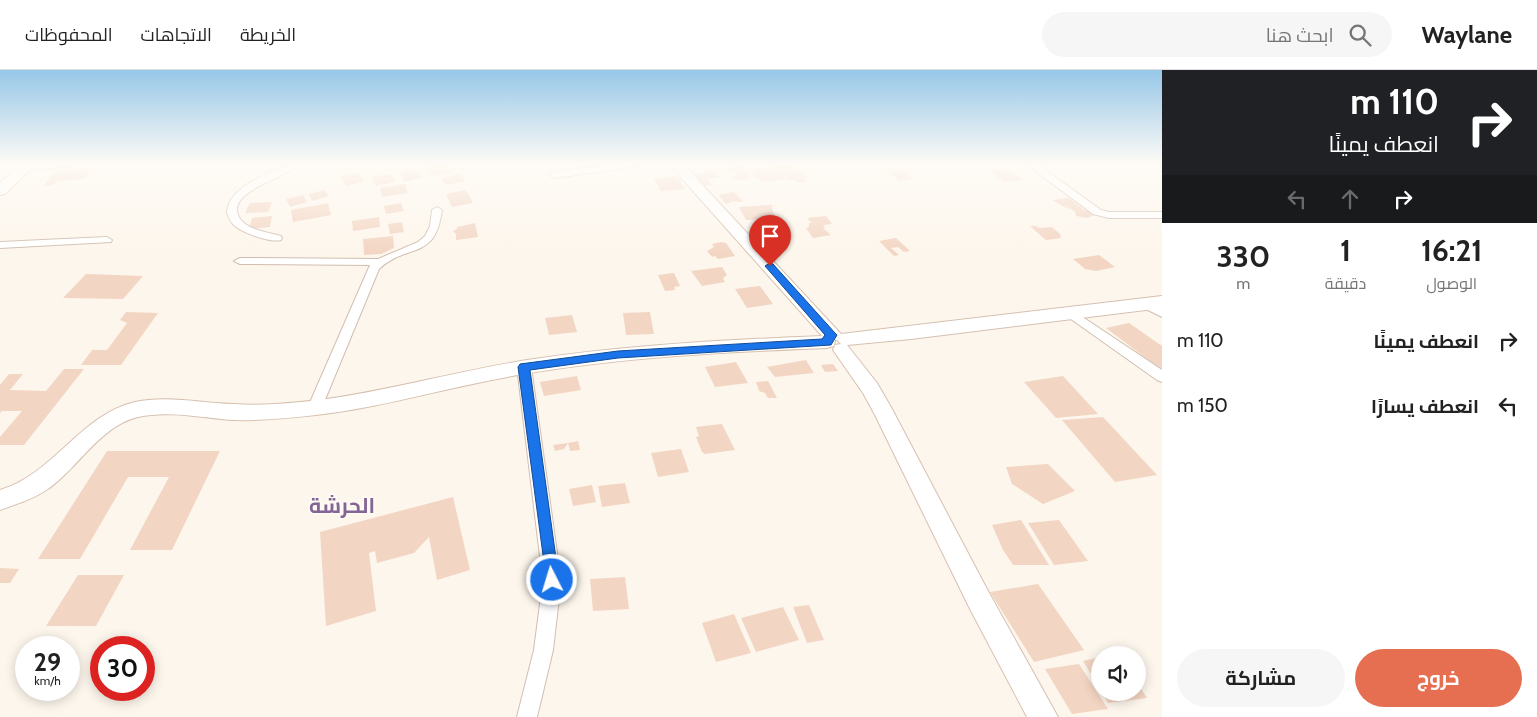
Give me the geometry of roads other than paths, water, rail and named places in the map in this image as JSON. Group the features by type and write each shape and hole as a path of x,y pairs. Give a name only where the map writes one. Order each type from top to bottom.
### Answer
{"street":[{"path":"242,194 232,205 232,214 238,224 277,238"},
{"path":"703,194 837,342 870,388 979,600 1043,717"},
{"path":"1073,194 1097,212 1109,215 1162,215"},
{"path":"240,261 380,262 413,249 429,238 437,222 437,210"},
{"path":"0,245 107,240"},
{"path":"315,407 371,275 380,262"},
{"path":"1,501 35,487 49,477 106,424 132,411 159,408 269,412 364,400 524,367 618,354 837,342 1154,303 1162,313"},
{"path":"1072,314 1162,377"},
{"path":"524,367 552,580 549,624 540,673 527,717"}],"district":[{"name":"الحرشة","path":"342,506"}]}
